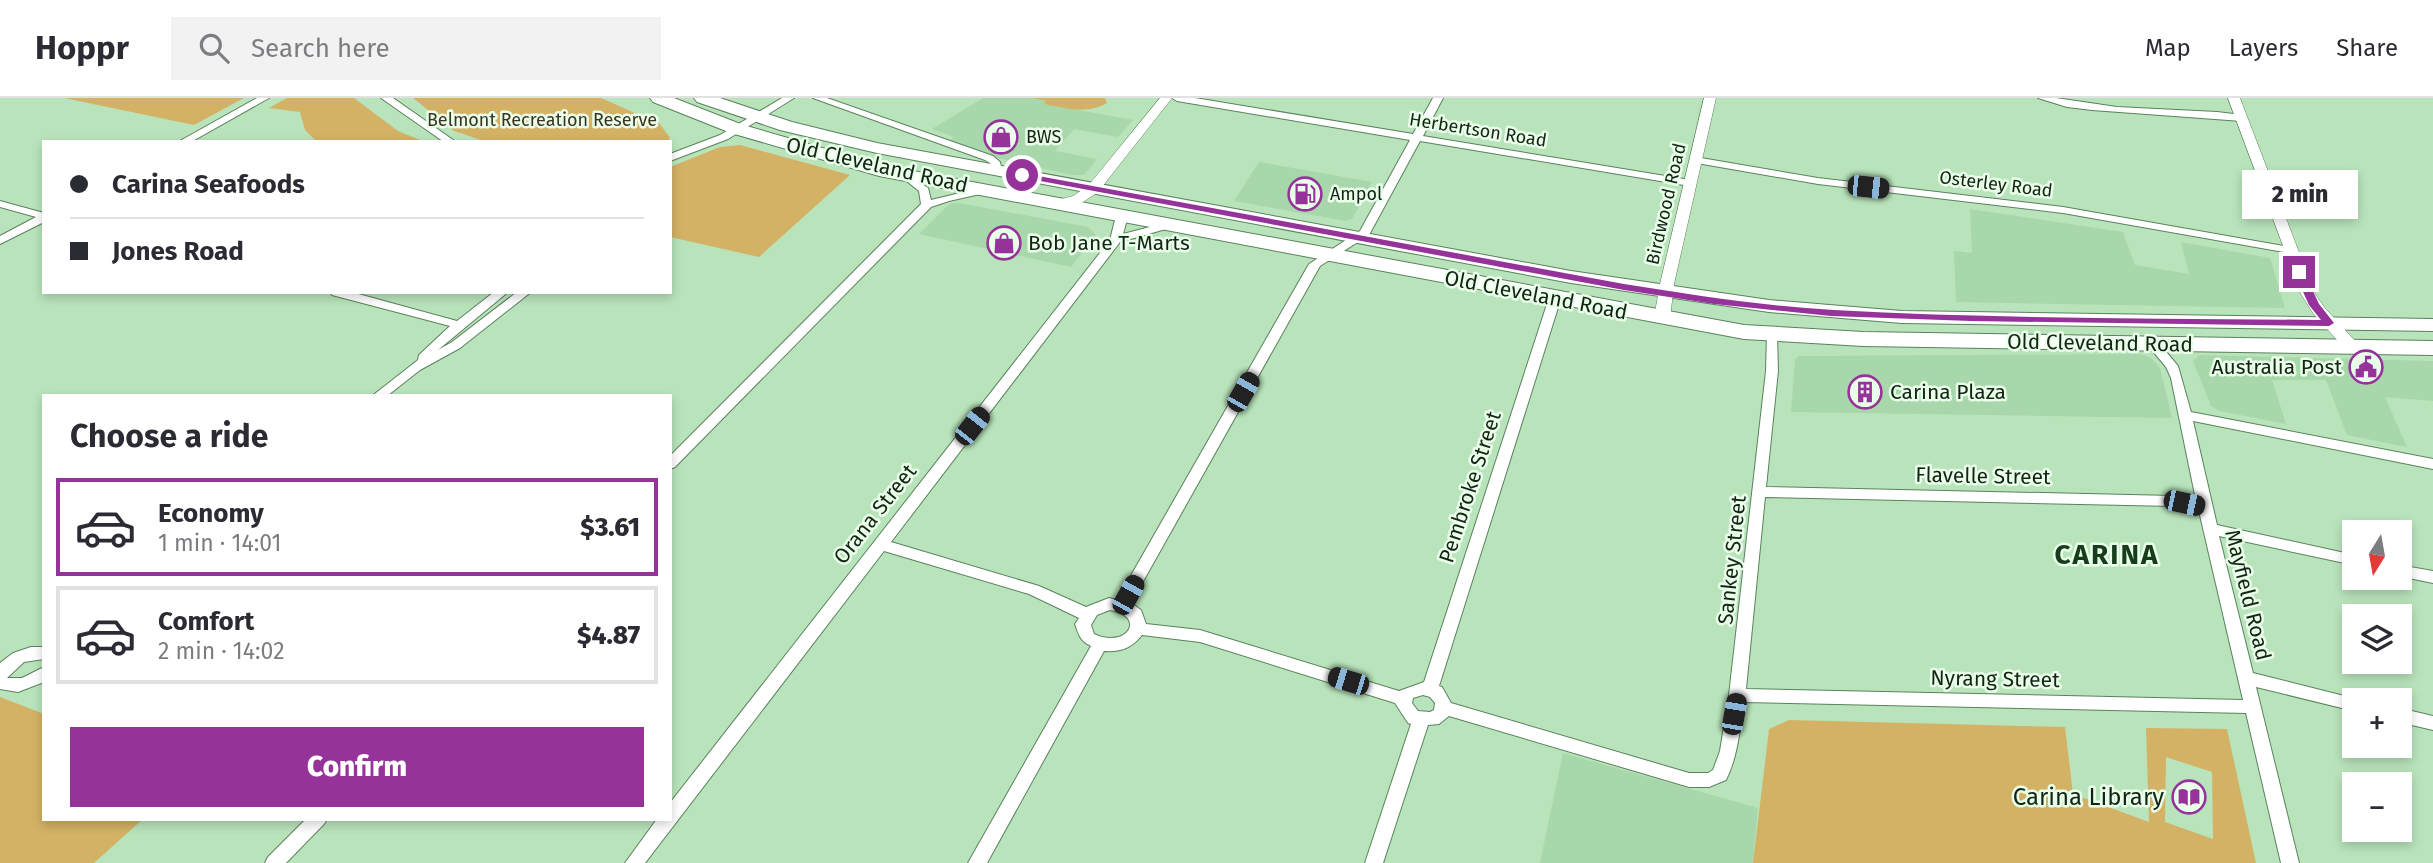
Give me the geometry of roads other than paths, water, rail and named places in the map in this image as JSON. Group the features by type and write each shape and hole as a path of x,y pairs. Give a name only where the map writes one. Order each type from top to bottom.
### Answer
{"highway":[{"name":"Old Cleveland Road","path":"659,98 737,129 838,160 904,175 1662,318 1771,335 1839,339 2433,348"},
{"name":"Old Cleveland Road","path":"703,98 758,117 845,141 1666,294 1784,309 1902,317 2433,325"}],"street":[{"path":"187,140 264,98"},
{"path":"386,98 448,140"},
{"name":"Old Cleveland Road","path":"758,117 789,98"},
{"name":"Old Cleveland Road","path":"818,98 993,160 997,171"},
{"path":"1059,204 1079,199 1093,189 1167,98"},
{"name":"Herbertson Road","path":"1177,98 1690,183"},
{"path":"1122,605 1315,264 1326,255 1360,238 1367,231 1438,98"},
{"name":"Birdwood Road","path":"1662,318 1710,98"},
{"path":"2043,98 2106,109 2206,113 2242,118"},
{"path":"2234,98 2308,294 2329,323 2351,346"},
{"path":"672,158 704,146 758,117"},
{"name":"Osterley Road","path":"1695,160 1818,181 2052,209 2290,250"},
{"path":"904,175 925,190 926,205"},
{"path":"1093,189 1113,215"},
{"path":"672,462 926,205 985,190"},
{"path":"0,204 42,215"},
{"name":"Orana Street","path":"672,813 1116,240 1113,215"},
{"path":"0,241 42,217"},
{"path":"1116,240 1169,225"},
{"path":"343,294 460,325"},
{"path":"381,394 415,367 440,340 499,294"},
{"path":"415,367 456,345 522,294"},
{"name":"Pembroke Street","path":"1430,690 1555,298"},
{"name":"Sankey Street","path":"1444,708 1689,780 1709,780 1720,775 1728,751 1737,695 1772,371 1771,335"},
{"name":"Mayfield Road","path":"2153,344 2172,366 2178,378 2205,508 2290,863"},
{"path":"2186,415 2433,464"},
{"name":"Flavelle Street","path":"1760,492 2174,501 2205,508"},
{"path":"2210,529 2342,557"},
{"path":"880,544 1034,590 1088,615"},
{"path":"2412,573 2433,578"},
{"path":"1122,605 1139,618 1139,629 1127,642 1111,646 1100,645 1088,638 1084,631 1083,624 1088,615 1100,606 1122,605"},
{"path":"1139,629 1200,636 1403,699"},
{"path":"977,863 1100,645"},
{"path":"42,653 24,655 6,662 0,678 1,683 18,686 42,675"},
{"path":"2246,678 2342,701"},
{"path":"1416,688 1430,690 1441,697 1444,708 1442,713 1433,719 1421,720 1405,709 1403,699 1416,688"},
{"name":"Nyrang Street","path":"1737,695 2252,707"},
{"path":"2412,718 2433,723"},
{"path":"1374,863 1421,720"},
{"path":"274,863 316,821"},
{"name":"Orana Street","path":"635,863 666,821"}],"place":[{"name":"BWS","path":"1001,137"},
{"name":"Ampol","path":"1305,194"},
{"name":"Bob Jane T-Marts","path":"1004,243"},
{"name":"Australia Post","path":"2366,367"},
{"name":"Carina Plaza","path":"1865,392"},
{"name":"Carina Library","path":"2189,797"}],"district":[{"name":"CARINA","path":"2107,554"}],"park label":[{"name":"Belmont Recreation Reserve","path":"542,120"}]}
